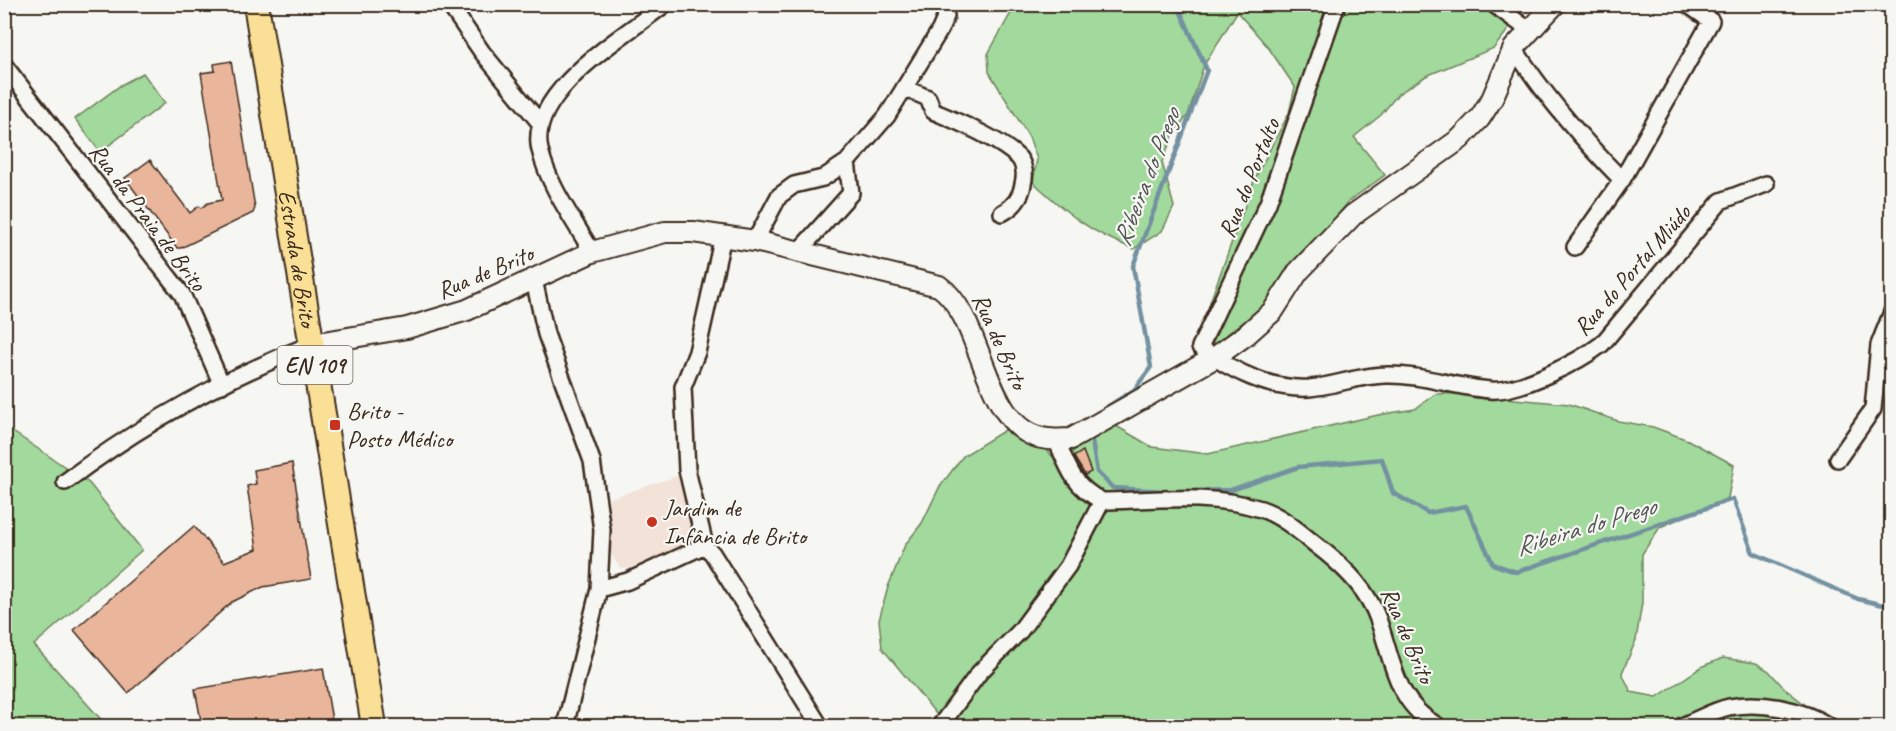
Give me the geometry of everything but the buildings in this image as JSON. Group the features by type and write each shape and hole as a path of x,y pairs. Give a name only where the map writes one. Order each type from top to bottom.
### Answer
{"main road":[{"name":"Estrada de Brito","path":"256,4 374,726"}],"street":[{"path":"449,4 482,52 540,123"},
{"path":"592,252 548,175 539,147 540,123 555,97 574,75 665,4"},
{"name":"Rua do Portalto","path":"1214,358 1200,347 1268,203 1337,4"},
{"path":"1493,4 1529,30"},
{"path":"940,726 980,673 1020,631 1068,566 1102,501 1086,492 1071,475 1056,439 1071,439 1214,358 1272,311 1298,272 1353,214 1460,139 1480,118 1492,99 1514,48 1555,4"},
{"path":"1575,247 1622,180 1711,21 1687,4"},
{"path":"755,241 779,196 794,185 823,178 847,162 887,116 948,8"},
{"path":"1514,48 1540,90 1582,139 1622,180"},
{"name":"Rua da Praia de Brito","path":"4,65 182,294 222,385"},
{"path":"904,88 928,98 933,111 977,130 1019,159 1025,173 1021,194 1010,209 1002,213"},
{"path":"798,252 819,232 851,194 847,162"},
{"name":"Rua do Portal Miúdo","path":"1214,358 1234,371 1278,384 1308,388 1382,375 1408,375 1492,391 1530,382 1586,356 1602,344 1721,201 1766,184"},
{"name":"Rua de Brito","path":"312,344 407,328 467,310 592,252 665,232 723,236 755,241 939,286 951,294 963,311 1002,407 1024,430 1046,439 1056,439"},
{"path":"599,589 628,581 698,549 702,544 704,537 687,470 683,387 697,352 723,236"},
{"path":"534,280 546,334 592,461 602,530 599,589 565,726"},
{"path":"1838,459 1873,409 1879,345 1892,312"},
{"path":"65,482 131,436 247,371 312,344"},
{"name":"Rua de Brito","path":"1102,501 1218,500 1262,510 1291,525 1344,568 1366,595 1378,618 1400,689 1414,708 1438,726"},
{"path":"702,544 712,553 820,726"},
{"path":"1682,726 1728,707 1759,705 1794,711 1828,726"}],"shaded area":[{"name":"Jardim de Infância de Brito","path":"683,474 694,528 688,543 629,569 620,568 609,551 608,499"}],"green space":[{"path":"1016,4 1504,5 1508,30 1494,48 1426,76 1398,94 1381,115 1354,137 1385,175 1349,201 1260,310 1215,343 1204,341 1210,302 1255,178 1289,113 1295,87 1268,47 1237,12 1204,65 1188,115 1173,135 1162,162 1174,207 1162,231 1134,249 1091,229 1057,204 1033,182 1037,159 1029,137 989,72 988,54"},
{"path":"143,73 165,103 100,152 75,119 121,85"},
{"path":"1476,393 1569,404 1618,421 1653,427 1688,440 1734,465 1728,498 1660,527 1642,554 1642,603 1636,640 1622,673 1631,692 1657,697 1703,666 1723,658 1756,663 1769,671 1784,688 1817,714 1841,726 946,726 882,648 879,620 888,587 905,545 922,523 939,488 963,456 1005,430 1022,424 1053,457 1068,455 1111,423 1152,447 1208,454 1378,415 1415,409 1435,394"},
{"path":"4,426 89,483 142,550 34,645 107,726 5,726"}],"waterway":[{"name":"Ribeira do Prego","path":"1104,409 1134,390 1151,367 1133,266 1207,70 1177,4"},
{"name":"Ribeira do Prego","path":"1092,441 1097,472 1113,488 1164,491"},
{"name":"Ribeira do Prego","path":"1179,491 1231,490 1298,467 1382,459 1393,493 1428,513 1466,506 1493,564 1516,572 1733,499 1753,553 1858,599 1892,607"}],"place":[{"name":"Brito - Posto Médico","path":"335,425"},
{"name":"Jardim de Infância de Brito","path":"652,522"}]}
